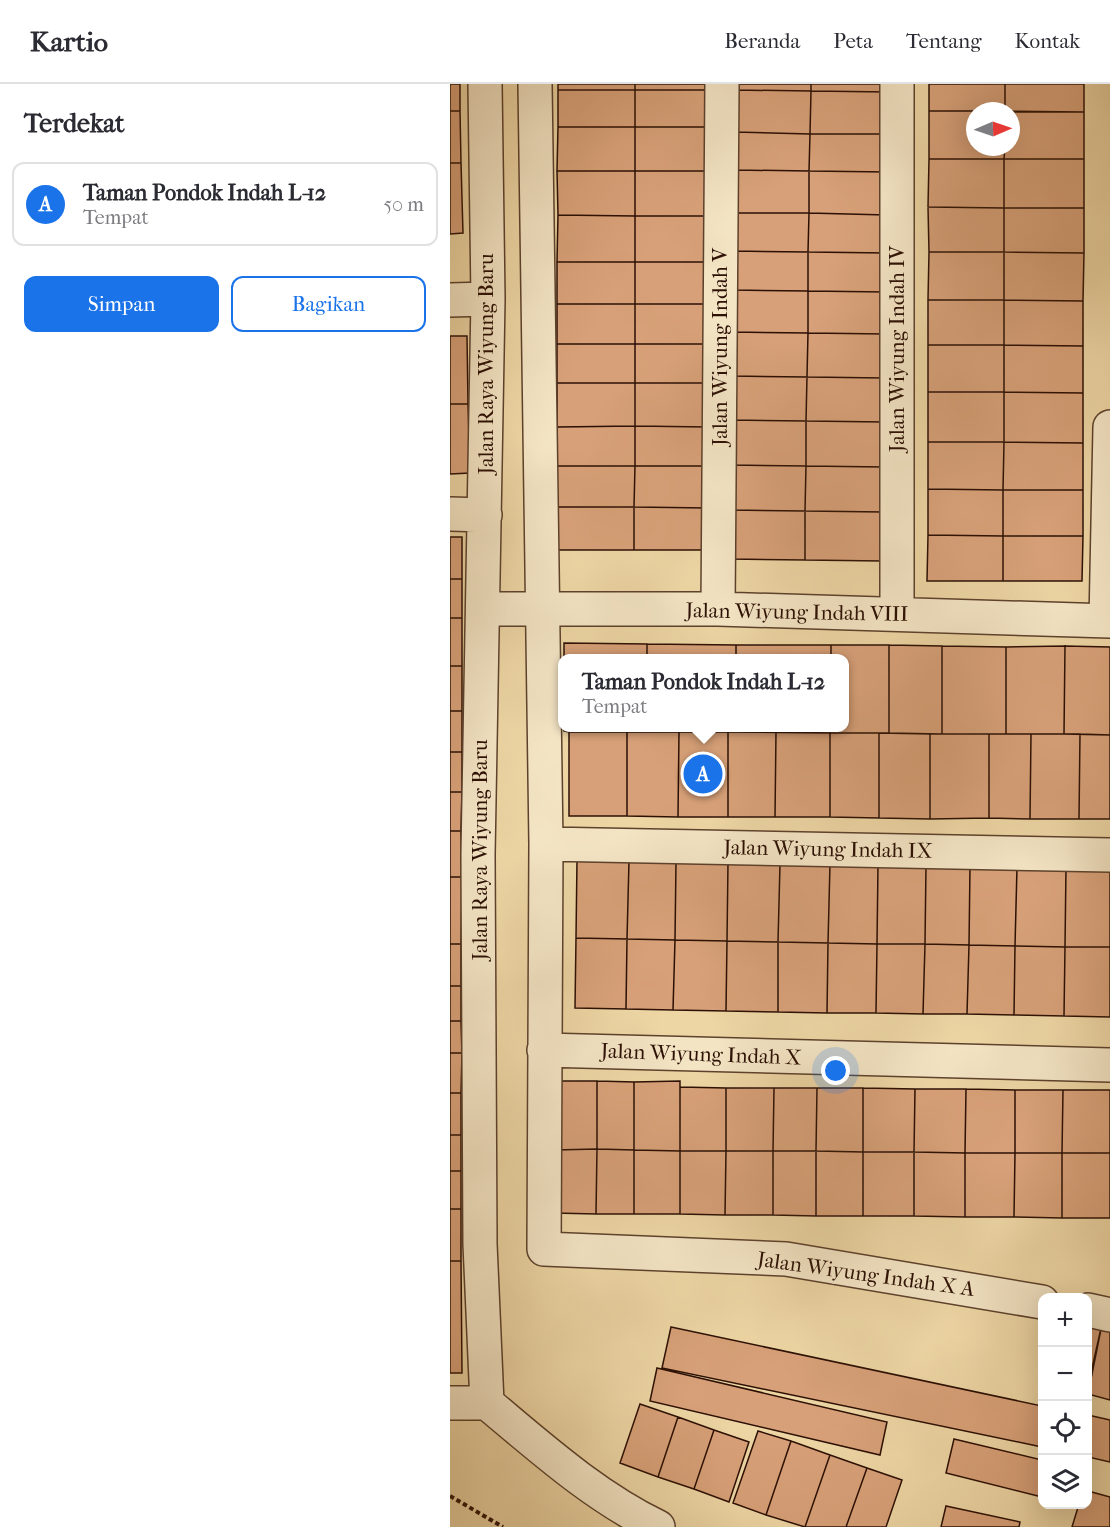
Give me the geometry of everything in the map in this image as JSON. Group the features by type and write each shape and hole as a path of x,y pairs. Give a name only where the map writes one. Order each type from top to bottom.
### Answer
{"street":[{"name":"Jalan Raya Wiyung Baru","path":"485,84 488,300 478,855 480,1244 487,1403"},
{"path":"535,84 546,844 544,1050"},
{"name":"Jalan Wiyung Indah V","path":"718,609 722,84"},
{"name":"Jalan Wiyung Indah IV","path":"897,84 897,615"},
{"path":"450,300 488,300"},
{"path":"1108,621 1110,427"},
{"path":"450,514 485,515"},
{"name":"Jalan Wiyung Indah VIII","path":"484,609 718,609 1108,621"},
{"name":"Jalan Wiyung Indah IX","path":"546,844 1110,855"},
{"name":"Jalan Wiyung Indah X","path":"544,1050 1110,1065"},
{"name":"Jalan Wiyung Indah X A","path":"544,1050 544,1249 786,1259 1038,1301"},
{"path":"1092,1311 1110,1315"},
{"path":"450,1403 487,1403 570,1472 629,1513 658,1527"}],"path":[{"path":"450,1496 503,1527"}],"building":[{"path":"450,84 460,84 460,111 450,111"},
{"path":"558,84 635,84 635,90 558,90"},
{"path":"635,84 708,84 707,90 635,90"},
{"path":"735,84 811,84 811,91 735,90"},
{"path":"811,84 888,84 888,92 811,91"},
{"path":"929,84 1005,84 1005,102 966,102 966,111 929,111"},
{"path":"1005,84 1084,84 1084,112 1020,111 1020,102 1005,102"},
{"path":"558,90 635,90 635,127 558,127"},
{"path":"635,90 707,90 707,127 635,127"},
{"path":"735,90 811,91 810,134 735,132"},
{"path":"811,91 888,92 887,134 810,134"},
{"path":"450,111 460,111 461,163 450,163"},
{"path":"929,111 966,111 966,156 1004,156 1004,159 929,159"},
{"path":"1020,112 1084,112 1084,159 1004,159 1004,156 1020,156"},
{"path":"558,127 635,127 635,171 557,171"},
{"path":"635,127 707,127 708,171 635,171"},
{"path":"735,132 810,134 809,171 735,170"},
{"path":"810,134 887,134 887,172 809,171"},
{"path":"929,159 1004,159 1004,208 928,207"},
{"path":"1004,159 1084,159 1084,208 1004,208"},
{"path":"450,163 461,163 463,233 450,234"},
{"path":"735,170 809,171 809,213 734,213"},
{"path":"557,171 635,171 635,216 558,215"},
{"path":"635,171 708,171 708,216 635,216"},
{"path":"809,171 887,172 886,215 809,213"},
{"path":"928,207 1004,208 1004,252 929,252"},
{"path":"1004,208 1084,208 1084,253 1004,252"},
{"path":"734,213 809,213 808,252 734,251"},
{"path":"809,213 886,215 886,253 808,252"},
{"path":"558,215 635,216 635,262 557,262"},
{"path":"635,216 708,216 708,262 635,262"},
{"path":"734,251 808,252 808,291 733,290"},
{"path":"808,252 886,253 885,292 808,291"},
{"path":"929,252 1004,252 1004,300 928,300"},
{"path":"1004,252 1084,253 1083,301 1004,300"},
{"path":"557,262 635,262 635,304 557,304"},
{"path":"635,262 708,262 708,304 635,304"},
{"path":"733,290 808,291 808,333 733,332"},
{"path":"808,291 885,292 885,334 808,333"},
{"path":"928,300 1004,300 1004,345 928,345"},
{"path":"1004,300 1083,301 1083,346 1004,345"},
{"path":"557,304 635,304 635,344 557,344"},
{"path":"635,304 708,304 707,344 635,344"},
{"path":"733,332 808,333 807,377 732,376"},
{"path":"808,333 885,334 884,378 807,377"},
{"path":"450,336 467,336 468,404 450,404"},
{"path":"557,344 635,344 635,383 557,383"},
{"path":"635,344 707,344 707,383 635,383"},
{"path":"928,345 1004,345 1004,392 928,392"},
{"path":"1004,345 1083,346 1083,393 1004,392"},
{"path":"732,376 807,377 806,421 732,420"},
{"path":"807,377 884,378 884,422 806,421"},
{"path":"557,383 635,383 635,426 557,427"},
{"path":"635,383 707,383 707,427 635,426"},
{"path":"928,392 1004,392 1004,442 928,442"},
{"path":"1004,392 1083,393 1083,443 1004,442"},
{"path":"450,404 468,404 470,473 450,474"},
{"path":"732,420 806,421 806,466 731,465"},
{"path":"806,421 884,422 884,467 806,466"},
{"path":"635,426 635,466 557,466 557,427"},
{"path":"635,426 707,427 707,466 635,466"},
{"path":"928,442 1004,442 1003,490 928,489"},
{"path":"1004,442 1083,443 1083,490 1003,490"},
{"path":"731,465 806,466 805,511 730,510"},
{"path":"557,466 635,466 634,507 557,507"},
{"path":"635,466 707,466 707,508 634,507"},
{"path":"806,466 884,467 883,512 805,511"},
{"path":"928,489 1003,490 1003,536 928,535"},
{"path":"1003,490 1083,490 1083,536 1003,536"},
{"path":"557,507 634,507 634,550 557,550"},
{"path":"634,507 707,508 707,550 634,550"},
{"path":"730,510 805,511 805,560 730,559"},
{"path":"805,511 883,512 882,561 805,560"},
{"path":"928,535 1003,536 1003,581 927,581"},
{"path":"1003,536 1083,536 1082,581 1003,581"},
{"path":"450,537 462,537 462,579 450,579"},
{"path":"450,579 462,579 462,618 450,618"},
{"path":"450,618 462,618 462,666 450,666"},
{"path":"564,643 647,644 647,654 564,654"},
{"path":"647,644 736,645 736,654 647,654"},
{"path":"736,645 831,645 831,654 736,654"},
{"path":"831,645 889,645 889,733 830,733 849,732 849,654 831,654"},
{"path":"889,645 942,646 942,734 889,733"},
{"path":"942,646 1006,647 1006,734 942,734"},
{"path":"1065,646 1064,734 1006,734 1006,647"},
{"path":"1065,646 1110,647 1110,735 1064,734"},
{"path":"450,666 462,666 462,711 450,711"},
{"path":"450,711 462,711 462,752 450,752"},
{"path":"569,732 627,732 627,816 569,816"},
{"path":"627,732 679,732 678,817 627,816"},
{"path":"679,732 728,732 728,817 678,817"},
{"path":"728,732 776,732 775,817 728,817"},
{"path":"736,732 830,732 830,733"},
{"path":"776,732 830,733 830,817 775,817"},
{"path":"830,733 879,733 879,818 830,817"},
{"path":"879,733 930,734 930,819 879,818"},
{"path":"930,734 989,734 989,818 930,819"},
{"path":"989,734 1031,734 1030,819 989,818"},
{"path":"1031,734 1080,734 1079,819 1030,819"},
{"path":"1080,734 1110,735 1110,819 1079,819"},
{"path":"450,752 462,752 462,792 450,792"},
{"path":"450,792 462,792 461,831 450,831"},
{"path":"450,831 461,831 462,877 450,877"},
{"path":"577,860 629,861 627,939 576,938"},
{"path":"629,861 676,862 675,940 627,939"},
{"path":"676,862 728,863 727,941 675,940"},
{"path":"728,863 780,864 778,942 727,941"},
{"path":"780,864 830,864 828,943 778,942"},
{"path":"830,864 878,865 877,944 828,943"},
{"path":"878,865 926,866 925,944 877,944"},
{"path":"926,866 970,867 969,945 925,944"},
{"path":"970,867 1017,867 1015,946 969,945"},
{"path":"1017,867 1066,868 1065,947 1015,946"},
{"path":"1066,868 1110,869 1110,947 1065,947"},
{"path":"450,877 462,877 461,944 450,944"},
{"path":"576,938 627,939 626,1009 575,1008"},
{"path":"627,939 675,940 673,1010 626,1009"},
{"path":"675,940 727,941 726,1011 673,1010"},
{"path":"727,941 778,942 778,1012 726,1011"},
{"path":"778,942 828,943 827,1013 778,1012"},
{"path":"828,943 877,944 876,1013 827,1013"},
{"path":"450,944 461,944 461,986 450,986"},
{"path":"877,944 925,944 923,1014 876,1013"},
{"path":"925,944 969,945 967,1014 923,1014"},
{"path":"969,945 1015,946 1014,1015 967,1014"},
{"path":"1015,946 1065,947 1064,1016 1014,1015"},
{"path":"1065,947 1110,947 1110,1017 1064,1016"},
{"path":"450,986 461,986 461,1021 450,1021"},
{"path":"450,1021 461,1021 462,1053 450,1053"},
{"path":"450,1053 462,1053 461,1093 450,1093"},
{"path":"555,1081 597,1081 597,1149 554,1150"},
{"path":"597,1081 634,1082 634,1150 597,1149"},
{"path":"680,1081 680,1151 634,1150 634,1082"},
{"path":"680,1087 726,1088 726,1151 680,1151"},
{"path":"726,1088 774,1088 773,1151 726,1151"},
{"path":"774,1088 817,1088 816,1151 773,1151"},
{"path":"817,1088 863,1088 863,1152 816,1151"},
{"path":"863,1088 915,1089 914,1152 863,1152"},
{"path":"915,1089 966,1089 965,1153 914,1152"},
{"path":"966,1089 1015,1090 1015,1153 965,1153"},
{"path":"1015,1090 1063,1090 1062,1153 1015,1153"},
{"path":"1063,1090 1110,1090 1110,1153 1062,1153"},
{"path":"450,1093 461,1093 461,1135 450,1135"},
{"path":"450,1135 461,1135 461,1171 450,1171"},
{"path":"597,1149 634,1150 634,1214 596,1214"},
{"path":"597,1149 596,1214 554,1213 554,1150"},
{"path":"634,1150 680,1151 680,1214 634,1214"},
{"path":"680,1151 726,1151 725,1215 680,1214"},
{"path":"726,1151 773,1151 773,1215 725,1215"},
{"path":"773,1151 816,1151 816,1216 773,1215"},
{"path":"816,1151 863,1152 863,1216 816,1216"},
{"path":"863,1152 914,1152 914,1216 863,1216"},
{"path":"914,1152 965,1153 965,1217 914,1216"},
{"path":"965,1153 1015,1153 1014,1217 965,1217"},
{"path":"1015,1153 1062,1153 1062,1218 1014,1217"},
{"path":"1062,1153 1110,1153 1110,1218 1062,1218"},
{"path":"450,1171 461,1171 461,1209 450,1209"},
{"path":"450,1209 461,1209 461,1261 450,1261"},
{"path":"450,1261 461,1261 462,1373 450,1373"},
{"path":"1092,1322 1102,1324 1092,1368"},
{"path":"1102,1324 1110,1326 1110,1400 1092,1395 1092,1374"},
{"path":"671,1327 1038,1405 1038,1446 662,1368"},
{"path":"657,1368 887,1422 880,1455 650,1401"},
{"path":"640,1404 678,1417 658,1477 620,1463"},
{"path":"1092,1416 1110,1420 1110,1462 1092,1458"},
{"path":"678,1417 714,1430 694,1489 658,1477"},
{"path":"714,1430 749,1442 729,1502 694,1489"},
{"path":"758,1431 791,1441 766,1515 733,1503"},
{"path":"954,1439 1038,1459 1038,1496 946,1473"},
{"path":"791,1441 830,1455 805,1527 766,1515"},
{"path":"830,1455 867,1468 846,1527 805,1527"},
{"path":"867,1468 902,1480 886,1527 846,1527"},
{"path":"1092,1492 1110,1497 1110,1527 1072,1527 1077,1509 1092,1509"},
{"path":"946,1506 1020,1522 1019,1527 941,1527"}],"place":[{"name":"Taman Pondok Indah L-12","path":"703,774"}]}
